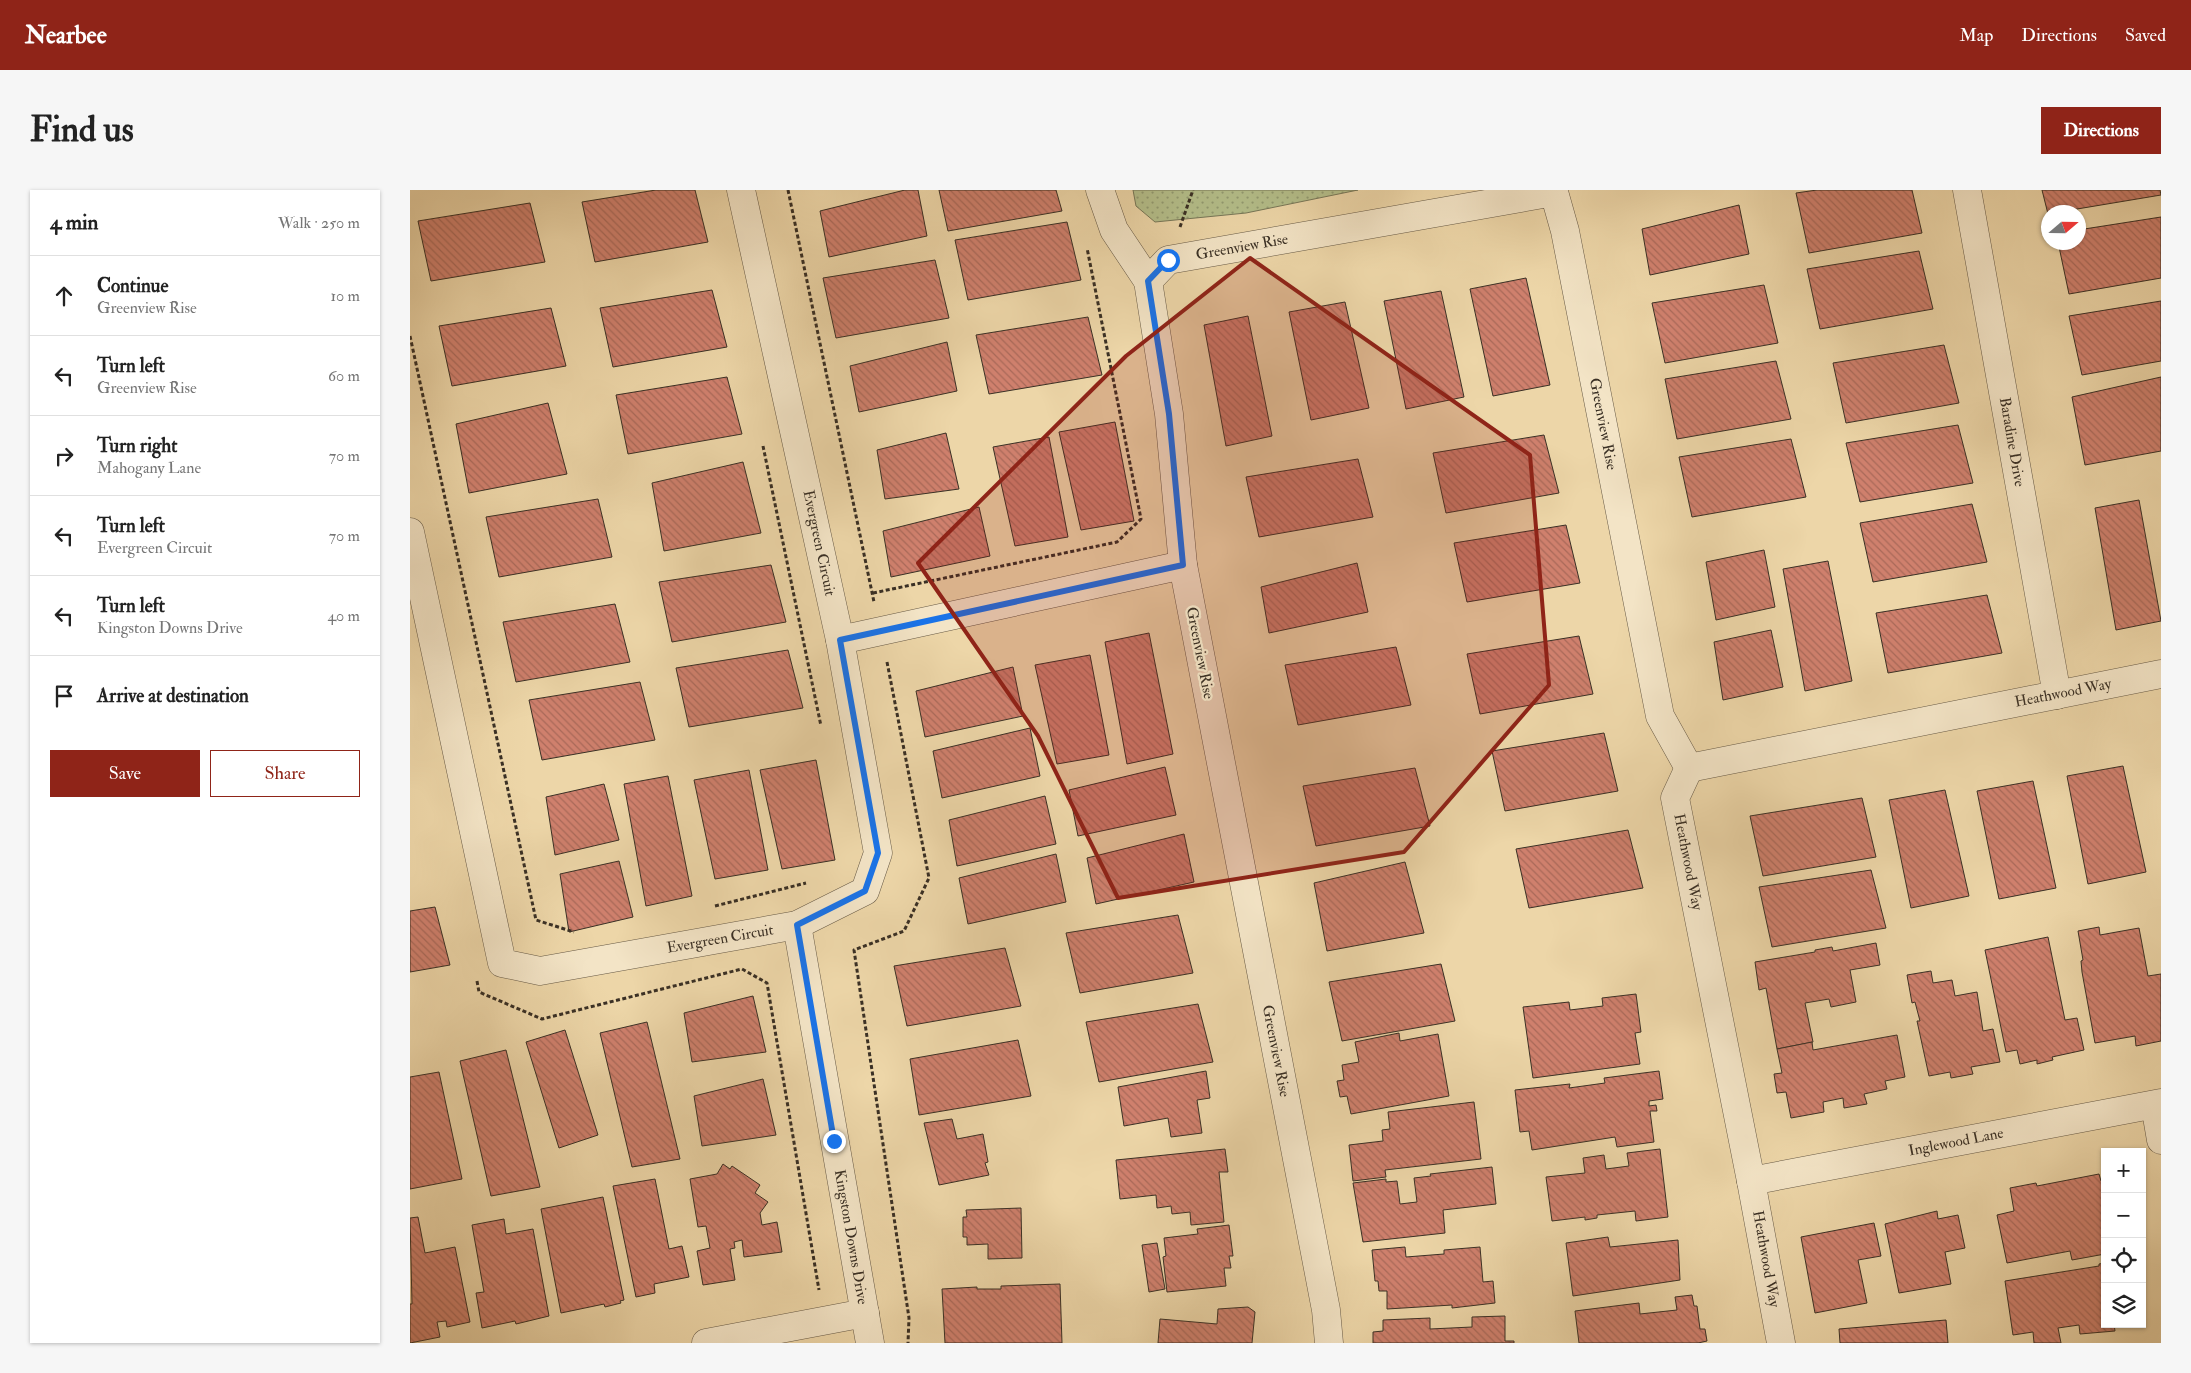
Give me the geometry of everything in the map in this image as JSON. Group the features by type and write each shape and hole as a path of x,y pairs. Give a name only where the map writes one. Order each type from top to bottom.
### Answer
{"street":[{"name":"Evergreen Circuit","path":"410,532 502,962 540,971 797,925 865,891 878,853 840,640 741,190"},
{"path":"1100,190 1114,230 1148,281"},
{"name":"Baradine Drive","path":"1967,190 2057,695"},
{"name":"Greenview Rise","path":"1329,1343 1326,1310 1183,565 1169,414 1148,281 1168,260 1554,191 1565,231 1660,716 1689,768"},
{"path":"840,640 1183,565"},
{"name":"Heathwood Way","path":"1781,1343 1675,798 1689,768 2161,674"},
{"name":"Kingston Downs Drive","path":"797,925 870,1343"},
{"path":"2158,1104 2161,1140"},
{"name":"Inglewood Lane","path":"1751,1181 2158,1104"},
{"path":"706,1343 865,1313"}],"path":[{"path":"873,593 1117,542 1141,519 1085,238"},
{"path":"410,336 536,920 580,934"},
{"path":"762,443 823,734"},
{"path":"714,906 810,882"},
{"path":"475,973 479,992 542,1019 742,969 767,983 824,1321"}],"highlighted area":[{"path":"1250,258 1530,455 1549,685 1404,852 1118,898 1038,736 918,563 1126,356"}],"green space":[{"path":"1133,190 1358,190 1246,213 1155,222 1136,206"}],"building":[{"path":"656,190 695,190 708,242 595,262 582,202"},
{"path":"905,190 918,190 927,236 829,257 820,211"},
{"path":"939,190 1056,190 1062,211 948,231"},
{"path":"1817,190 1912,190 1922,233 1809,253 1796,193"},
{"path":"2042,190 2160,190 2161,195 2086,208 2086,205 2046,205"},
{"path":"530,203 545,262 431,281 418,221"},
{"path":"1739,205 1749,254 1650,275 1642,229"},
{"path":"2161,217 2161,278 2069,294 2060,250 2086,250 2086,229"},
{"path":"1067,222 1081,280 968,300 955,240"},
{"path":"1919,251 1933,309 1820,329 1807,269"},
{"path":"935,260 949,318 836,338 823,278"},
{"path":"1526,278 1550,385 1493,396 1470,289"},
{"path":"1764,285 1778,343 1665,363 1652,303"},
{"path":"712,290 727,347 613,367 600,308"},
{"path":"1441,291 1464,397 1406,409 1384,301"},
{"path":"2161,301 2161,361 2082,375 2069,316"},
{"path":"1345,302 1369,408 1311,420 1289,312"},
{"path":"551,308 566,366 452,386 439,326"},
{"path":"1248,316 1272,436 1226,446 1204,325"},
{"path":"1088,317 1102,375 989,394 976,335"},
{"path":"947,342 957,391 859,412 850,366"},
{"path":"1944,345 1959,403 1846,423 1833,363"},
{"path":"1776,361 1791,419 1677,439 1665,379"},
{"path":"727,377 742,434 628,454 616,395"},
{"path":"2161,377 2161,451 2085,465 2072,397"},
{"path":"548,403 567,474 469,493 456,424"},
{"path":"1115,422 1134,521 1081,530 1059,432"},
{"path":"1958,425 1973,483 1860,502 1846,443"},
{"path":"946,433 959,489 885,499 877,450"},
{"path":"1544,435 1559,493 1446,513 1433,453"},
{"path":"1049,437 1068,537 1015,546 993,447"},
{"path":"1791,439 1806,497 1692,517 1679,457"},
{"path":"1358,459 1373,517 1259,537 1246,477"},
{"path":"743,462 761,533 664,551 652,483"},
{"path":"598,499 612,557 499,577 486,517"},
{"path":"2139,500 2161,621 2116,630 2095,508"},
{"path":"1972,504 1987,562 1873,582 1860,523"},
{"path":"979,507 990,556 891,577 883,531"},
{"path":"1566,525 1580,583 1467,602 1454,543"},
{"path":"1764,550 1775,607 1716,620 1706,562"},
{"path":"1828,561 1852,681 1805,691 1783,569"},
{"path":"1357,563 1368,612 1269,633 1261,587"},
{"path":"771,565 786,622 672,642 659,582"},
{"path":"1987,595 2002,653 1888,673 1876,613"},
{"path":"615,604 630,662 516,682 503,622"},
{"path":"1771,630 1783,687 1723,700 1714,642"},
{"path":"1149,633 1173,754 1127,764 1105,642"},
{"path":"1579,636 1593,694 1480,714 1467,654"},
{"path":"1396,647 1411,705 1298,725 1285,665"},
{"path":"788,650 803,708 689,727 676,668"},
{"path":"1090,655 1109,755 1057,764 1035,665"},
{"path":"1013,667 1023,716 925,737 916,691"},
{"path":"640,682 655,740 542,760 529,700"},
{"path":"1030,728 1040,776 942,798 933,751"},
{"path":"1604,733 1618,791 1505,811 1492,751"},
{"path":"816,760 835,860 782,869 760,770"},
{"path":"2123,766 2146,872 2088,884 2067,776"},
{"path":"1165,767 1176,815 1078,836 1069,790"},
{"path":"1415,768 1430,826 1316,846 1303,786"},
{"path":"749,770 768,870 715,879 694,780"},
{"path":"668,776 692,896 646,906 624,784"},
{"path":"2033,781 2056,888 1999,899 1977,791"},
{"path":"604,784 619,840 555,855 546,797"},
{"path":"1945,790 1969,896 1911,908 1889,800"},
{"path":"1045,796 1056,844 957,866 949,820"},
{"path":"1862,798 1876,857 1763,876 1750,816"},
{"path":"1628,830 1643,888 1529,908 1516,849"},
{"path":"1184,834 1194,882 1096,904 1087,858"},
{"path":"1056,854 1066,902 968,924 959,878"},
{"path":"619,861 633,917 569,932 560,874"},
{"path":"1405,862 1424,933 1327,951 1314,883"},
{"path":"1871,870 1886,928 1772,947 1759,887"},
{"path":"435,907 450,965 410,972 410,911"},
{"path":"1178,915 1193,973 1080,993 1066,933"},
{"path":"2099,927 2100,935 2139,928 2148,976 2161,974 2161,1041 2136,1046 2135,1036 2095,1043 2082,972 2081,961 2083,960 2078,931"},
{"path":"2048,937 2065,1020 2077,1018 2084,1050 2052,1057 2053,1060 2037,1064 2037,1060 2020,1064 2017,1050 2006,1052 1985,950"},
{"path":"1876,943 1880,965 1850,970 1856,1002 1831,1007 1829,999 1805,1003 1813,1042 1777,1049 1766,988 1759,990 1755,962 1815,952 1815,950 1832,947 1833,951"},
{"path":"1005,948 1021,1006 907,1026 894,966"},
{"path":"1441,964 1455,1021 1342,1041 1329,982"},
{"path":"1931,971 1933,983 1952,980 1955,996 1977,992 1983,1031 1993,1029 2000,1062 1971,1067 1973,1074 1951,1078 1950,1072 1929,1076 1917,1021 1920,1021 1915,1002 1912,1003 1907,975"},
{"path":"1636,994 1641,1032 1635,1033 1640,1064 1533,1078 1523,1007 1569,1002 1570,1010 1603,1006 1602,998"},
{"path":"753,996 766,1052 692,1062 684,1013"},
{"path":"1198,1004 1213,1062 1099,1082 1086,1022"},
{"path":"647,1022 680,1159 632,1167 600,1033"},
{"path":"565,1030 598,1135 559,1148 526,1042"},
{"path":"1399,1033 1400,1041 1438,1034 1449,1096 1351,1114 1347,1096 1340,1097 1337,1081 1344,1080 1342,1065 1359,1062 1355,1042"},
{"path":"1897,1035 1905,1077 1885,1081 1887,1089 1864,1094 1867,1104 1844,1108 1843,1098 1823,1102 1824,1112 1791,1118 1786,1092 1777,1093 1774,1074 1782,1073 1777,1049 1812,1042 1813,1050"},
{"path":"1018,1040 1031,1096 919,1115 910,1059"},
{"path":"506,1050 540,1187 491,1196 460,1061"},
{"path":"1206,1071 1210,1098 1197,1100 1202,1133 1171,1137 1168,1118 1124,1126 1118,1087"},
{"path":"1659,1071 1663,1099 1649,1101 1649,1106 1656,1105 1657,1111 1650,1111 1654,1142 1617,1147 1615,1137 1532,1150 1529,1131 1520,1132 1515,1090 1570,1084 1569,1088 1605,1083 1604,1078"},
{"path":"439,1072 462,1179 410,1189 410,1077"},
{"path":"763,1079 776,1135 702,1146 694,1096"},
{"path":"1474,1102 1481,1159 1385,1170 1386,1177 1353,1181 1349,1145 1383,1141 1382,1130 1390,1129 1388,1112"},
{"path":"952,1119 957,1139 983,1134 988,1162 985,1163 989,1175 939,1185 924,1123"},
{"path":"1225,1149 1228,1172 1219,1172 1224,1222 1191,1225 1190,1212 1172,1214 1171,1206 1157,1208 1156,1195 1120,1199 1116,1160"},
{"path":"1660,1149 1668,1217 1636,1221 1635,1211 1597,1215 1597,1218 1585,1220 1585,1217 1552,1221 1546,1177 1585,1173 1583,1158 1604,1155 1606,1169 1629,1166 1627,1153"},
{"path":"723,1164 730,1169 732,1166 760,1185 755,1193 768,1202 760,1213 762,1225 777,1222 782,1252 744,1257 742,1240 734,1242 735,1248 730,1249 735,1280 703,1285 697,1251 710,1248 706,1226 698,1227 690,1179 717,1174"},
{"path":"1492,1167 1496,1204 1443,1210 1445,1233 1363,1242 1353,1183 1386,1179 1386,1182 1397,1181 1400,1204 1417,1202 1414,1178 1431,1176 1430,1174"},
{"path":"2099,1174 2101,1181 2101,1255 2072,1260 2070,1251 2007,1263 1997,1215 2014,1211 2010,1188 2036,1183 2037,1186"},
{"path":"655,1179 669,1249 682,1246 689,1277 654,1284 655,1293 636,1297 613,1186"},
{"path":"603,1197 624,1300 620,1301 621,1303 605,1307 604,1304 561,1313 541,1209"},
{"path":"1021,1208 1022,1258 988,1259 988,1244 967,1245 967,1237 963,1237 963,1217 967,1217 966,1210"},
{"path":"1937,1211 1938,1219 1958,1215 1965,1248 1945,1252 1951,1284 1899,1293 1885,1224"},
{"path":"418,1217 425,1253 455,1247 470,1322 447,1327 446,1321 437,1322 440,1337 410,1343 410,1304 412,1304 410,1218"},
{"path":"504,1219 506,1234 533,1229 549,1316 516,1324 515,1321 482,1328 476,1293 484,1292 472,1225"},
{"path":"1874,1223 1881,1256 1858,1260 1867,1303 1815,1313 1801,1237"},
{"path":"1229,1225 1233,1256 1229,1256 1231,1268 1224,1268 1226,1286 1167,1292 1163,1257 1166,1256 1164,1238 1198,1234 1197,1229"},
{"path":"1608,1237 1610,1247 1678,1240 1680,1280 1573,1296 1566,1243"},
{"path":"1157,1243 1165,1289 1149,1292 1142,1245"},
{"path":"1405,1247 1406,1257 1444,1254 1444,1250 1480,1247 1483,1282 1493,1281 1495,1303 1452,1308 1452,1305 1387,1309 1387,1291 1379,1291 1378,1281 1375,1281 1372,1250"},
{"path":"2101,1264 2101,1328 2115,1328 2115,1331 2080,1334 2079,1325 2058,1328 2061,1343 2034,1343 2033,1332 2013,1335 2005,1281 2099,1266"},
{"path":"1060,1284 1062,1343 945,1343 942,1289 977,1287 977,1289 1001,1289 1001,1286"},
{"path":"1692,1295 1694,1306 1697,1306 1700,1329 1705,1329 1707,1341 1698,1343 1579,1343 1575,1311 1639,1303 1640,1314 1677,1310 1675,1297"},
{"path":"1248,1307 1255,1312 1252,1343 1158,1343 1160,1319 1217,1324 1218,1309"},
{"path":"1505,1316 1505,1341 1514,1341 1514,1343 1373,1343 1373,1332 1383,1331 1383,1320 1430,1318 1430,1329 1472,1327 1472,1317"},
{"path":"1946,1320 1948,1343 1840,1343 1839,1329"}],"route":[{"path":"834,1141 797,925 865,891 878,853 840,640 1183,565 1169,414 1148,281 1168,260"}]}
